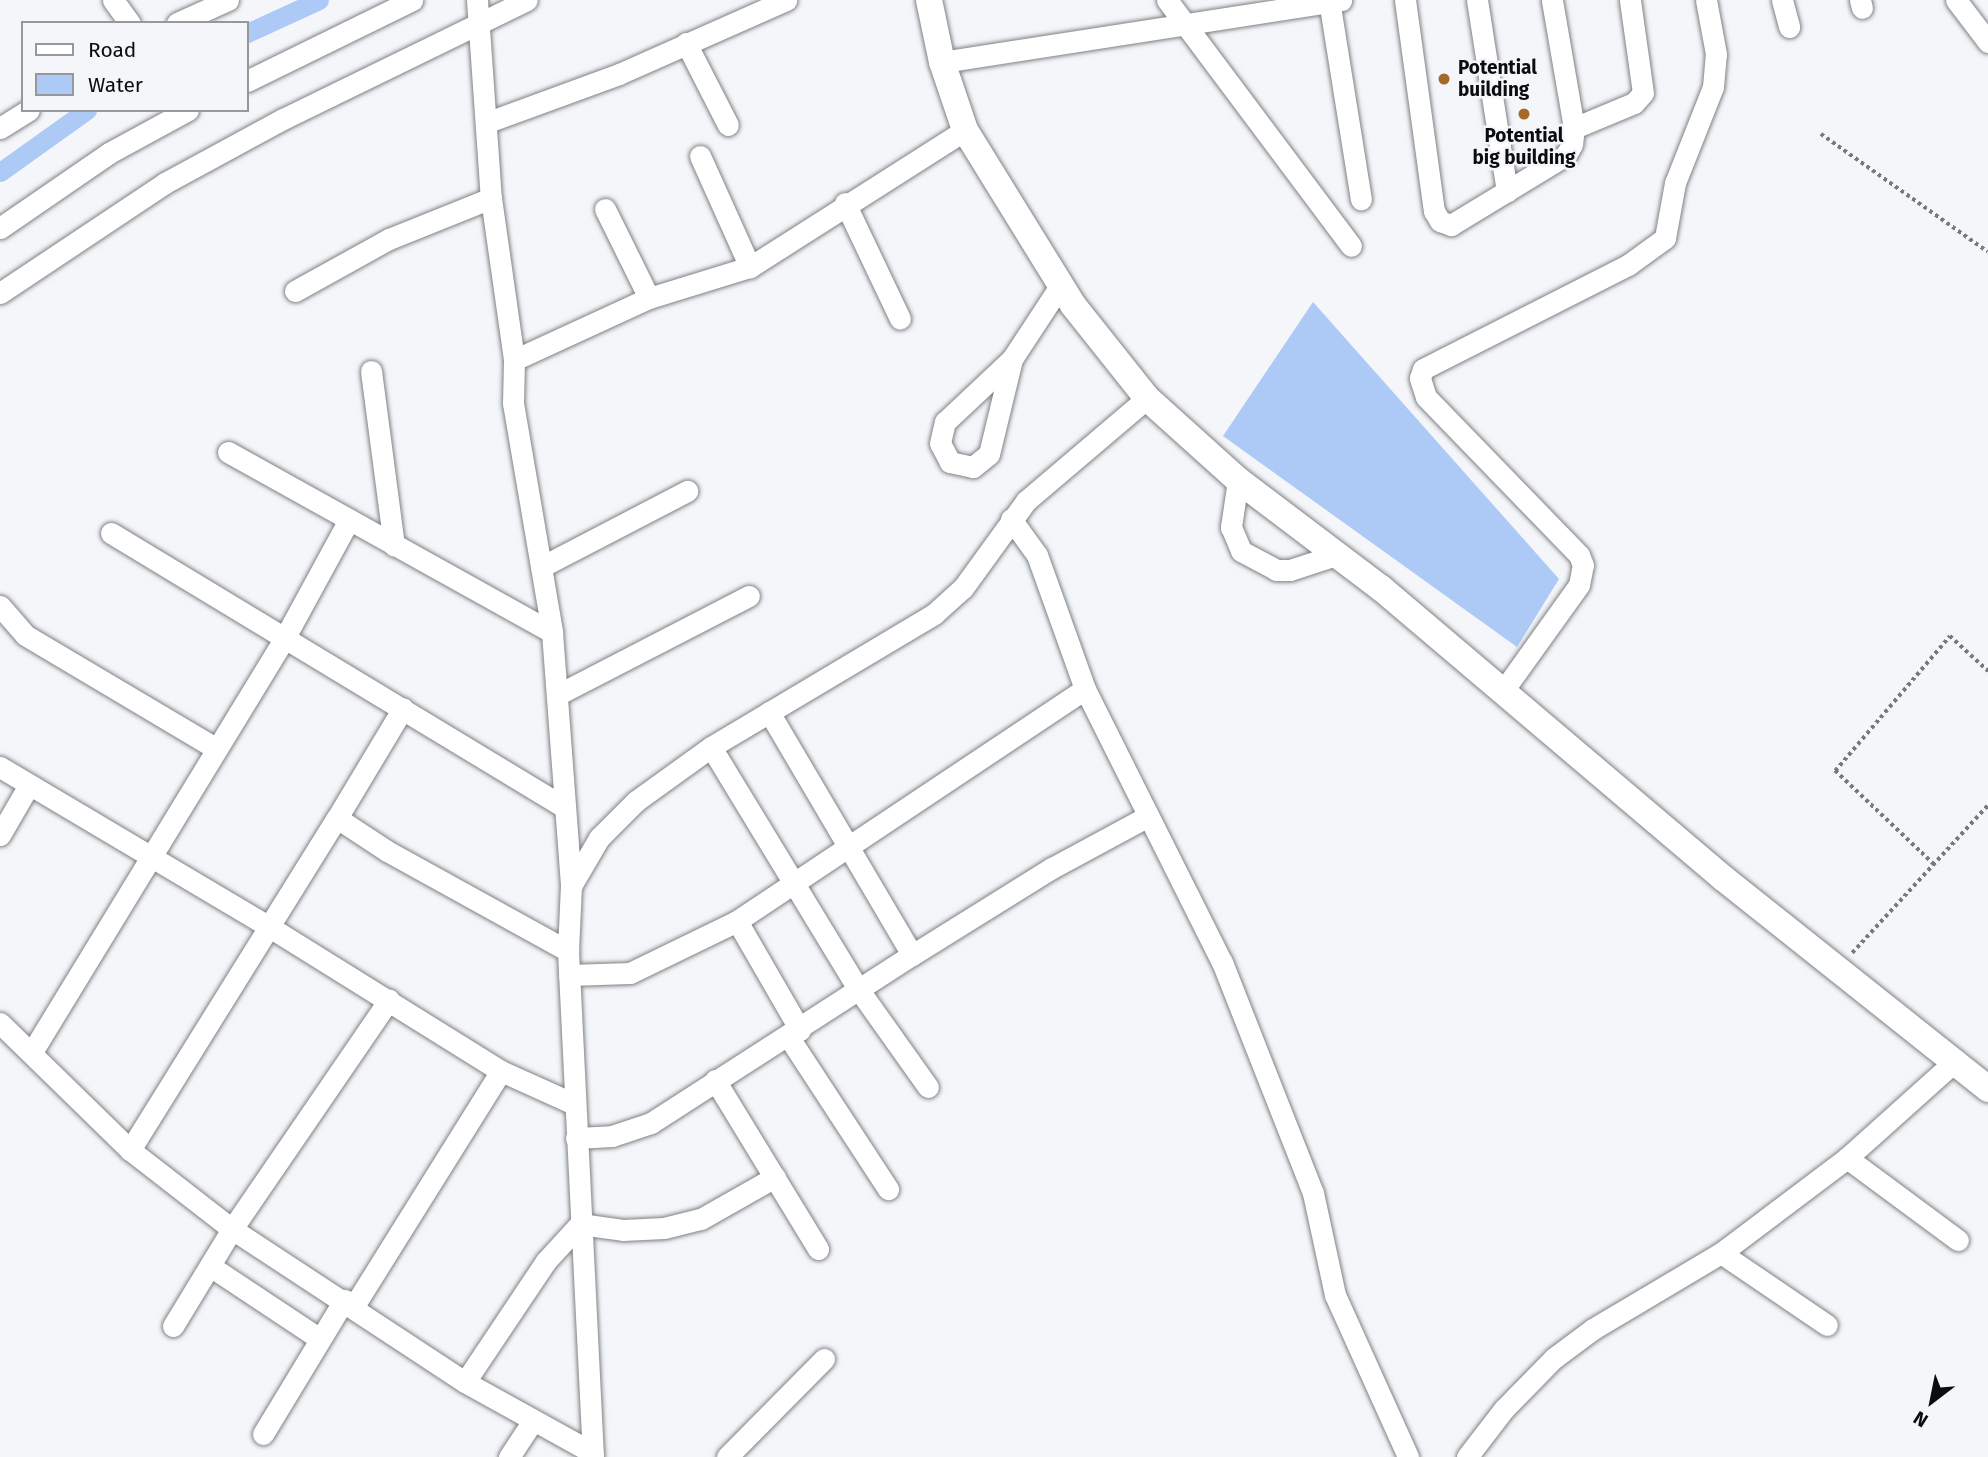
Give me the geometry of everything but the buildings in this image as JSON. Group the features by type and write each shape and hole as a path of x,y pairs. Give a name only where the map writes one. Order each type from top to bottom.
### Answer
{"main road":[{"path":"929,0 942,62 965,130 1060,286 1147,398 1238,480 1333,556 1381,588 1837,971 1988,1089"}],"street":[{"path":"113,0 129,21"},
{"path":"181,21 228,0"},
{"path":"248,81 412,0"},
{"path":"477,0 488,121 491,198 514,360 513,402 552,632 572,886 568,951 593,1455"},
{"path":"0,293 166,183 480,21 527,0"},
{"path":"488,121 619,74 786,0"},
{"path":"1167,0 1183,27 1351,246"},
{"path":"1405,0 1434,211 1440,221 1451,225 1566,155 1574,128 1552,0"},
{"path":"1477,0 1507,192"},
{"path":"1574,128 1634,103 1643,93 1629,0"},
{"path":"1503,691 1579,585 1583,565 1578,555 1426,397 1420,378 1423,369 1628,265 1665,238 1675,183 1713,87 1716,54 1706,0"},
{"path":"1782,0 1789,27"},
{"path":"1956,0 1988,42"},
{"path":"942,62 1183,27 1258,7 1333,1 1360,198"},
{"path":"686,43 728,125"},
{"path":"0,128 26,112"},
{"path":"0,228 109,153 184,112"},
{"path":"514,360 649,298 750,267 845,203 965,130"},
{"path":"700,156 750,267"},
{"path":"295,291 389,239 491,198"},
{"path":"845,203 900,319"},
{"path":"605,209 649,298"},
{"path":"1012,359 989,454 973,467 950,462 940,443 945,422 1012,359 1060,286"},
{"path":"371,371 394,545"},
{"path":"572,886 615,820 711,747 934,614 963,588 1011,519 1048,480 1147,398"},
{"path":"228,452 552,632"},
{"path":"1238,480 1231,527 1241,551 1262,565 1283,570 1333,556"},
{"path":"541,568 687,491"},
{"path":"1011,519 1045,575 1085,689 1222,962 1312,1193 1335,1295 1408,1457"},
{"path":"32,1052 284,639 349,520"},
{"path":"111,533 564,807"},
{"path":"557,695 749,596"},
{"path":"0,606 26,635 217,749"},
{"path":"569,975 630,974 737,920 793,886 1085,689"},
{"path":"131,1150 271,928 403,708"},
{"path":"769,712 847,850 912,955"},
{"path":"711,747 793,886 859,990 928,1087"},
{"path":"0,767 271,928 501,1071 574,1104"},
{"path":"0,835 29,785"},
{"path":"576,1138 612,1136 652,1123 715,1080 794,1033 912,955 1052,868 1148,816"},
{"path":"337,818 387,851 568,951"},
{"path":"737,920 794,1033 888,1189"},
{"path":"173,1326 232,1229 389,1000"},
{"path":"0,1023 131,1150 232,1229 466,1382 593,1455"},
{"path":"1466,1457 1504,1409 1554,1358 1593,1329 1721,1253 1847,1158 1954,1062"},
{"path":"263,1434 320,1339 349,1303 501,1071"},
{"path":"715,1080 818,1249"},
{"path":"1847,1158 1958,1240"},
{"path":"580,1224 623,1230 664,1228 701,1219 775,1177"},
{"path":"466,1382 538,1271 580,1224"},
{"path":"1721,1253 1827,1325"},
{"path":"210,1266 320,1339"},
{"path":"727,1457 824,1359"},
{"path":"509,1457 532,1422"}],"path":[{"path":"1821,134 1988,251"},
{"path":"1934,865 1835,771 1950,636 1988,671"},
{"path":"1837,971 1988,805"}],"water":[{"path":"1313,302 1559,579 1517,647 1223,436"}],"waterway":[{"path":"248,33 319,0"},
{"path":"0,172 84,112"}],"place":[{"name":"Potential building","path":"1444,79"},
{"name":"Potential big building","path":"1524,114"}]}
